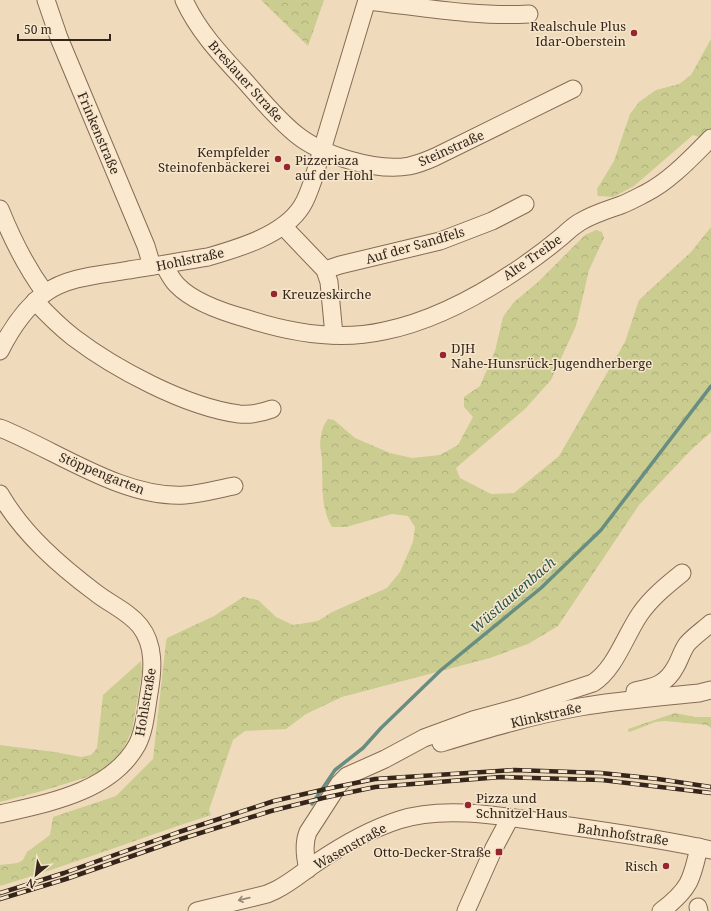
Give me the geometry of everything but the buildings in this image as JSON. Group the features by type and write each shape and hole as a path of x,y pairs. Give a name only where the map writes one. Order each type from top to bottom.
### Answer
{"street":[{"name":"Frinkenstraße","path":"46,0 59,38 146,246 158,265"},
{"name":"Breslauer Straße","path":"184,0 193,19 204,34 265,103 296,134 322,151"},
{"name":"Hohlstraße","path":"0,351 15,325 24,313 40,297 68,282 208,257 255,240 283,226 294,216 306,197 322,151 367,0"},
{"path":"367,0 478,14 503,16 529,14"},
{"name":"Steinstraße","path":"322,151 350,160 381,166 408,166 435,157 574,89"},
{"name":"Alte Treibe","path":"158,265 178,286 191,296 242,318 293,331 334,335 384,332 409,325 460,304 522,267 579,222 590,216 622,205 648,192 673,174 711,138"},
{"name":"Auf der Sandfels","path":"325,270 440,241 492,221 525,204"},
{"path":"0,209 14,243 40,297 53,320 74,337 118,366 161,389 188,400 219,410 239,414 253,414 272,410"},
{"path":"283,226 325,270 328,282 334,335"},
{"name":"Stöppengarten","path":"0,428 87,469 133,487 151,492 185,495 234,486"},
{"name":"Hohlstraße","path":"0,494 7,506 50,555 99,596 132,617 140,626 147,638 152,660 151,681 142,733 137,745 128,759 118,769 104,779 78,792 37,805 0,814"},
{"path":"308,869 305,851 307,836 321,810 338,784 347,776 385,759 424,738 473,720 520,707 593,683 612,661 645,607 682,573"},
{"path":"618,701 628,693 655,686 666,680 676,667 688,644 711,623"},
{"name":"Klinkstraße","path":"385,759 517,721 579,707 618,701 699,693 711,690"},
{"name":"Wasenstraße","path":"197,911 267,894 282,887 332,853 350,843 408,817 440,813 471,814 510,818"},
{"path":"466,911 494,848 510,818"},
{"name":"Bahnhofstraße","path":"510,818 672,841 705,849"},
{"path":"661,911 674,901 696,899 705,849"}],"green space":[{"path":"261,0 324,0 308,46"},
{"path":"711,39 711,141 693,135 634,186 613,197 598,196 597,189 614,161 630,114 639,102 656,90 679,84 691,75"},
{"path":"711,227 711,432 690,451 639,505 558,626 528,644 490,658 342,697 306,714 286,729 245,731 233,740 209,810 211,815 0,886 0,865 18,863 23,860 27,852 50,835 53,817 116,796 153,759 167,638 214,616 243,597 258,600 276,617 293,625 318,621 332,612 387,588 400,572 413,542 415,527 408,516 392,514 346,527 332,527 328,519 323,495 320,439 324,425 328,419 334,420 355,438 390,453 412,458 440,455 458,445 473,417 464,407 464,397 480,386 495,351 503,317 514,302 538,282 585,235 596,230 602,232 604,238 589,270 576,326 551,380 525,409 456,468 460,478 491,494 514,493 559,456 625,342 639,300 691,252"},
{"path":"141,661 142,672 132,731 121,753 110,766 97,774 0,802 0,745 81,757 91,755 97,748 103,695"},
{"path":"675,713 695,717 711,717 711,728 707,725 665,721 655,722 630,732 628,731 628,729"}],"waterway":[{"name":"Wüstlautenbach","path":"312,804 335,770 363,748 381,728 441,670 541,588 601,530 711,386"}],"railway":[{"path":"0,893 64,873 179,832 274,801 375,779 514,770 601,773 658,779 711,787"},
{"path":"0,899 66,879 181,839 271,811 375,787 501,777 602,780 711,793"}],"place":[{"name":"Realschule Plus Idar-Oberstein","path":"634,33"},
{"name":"Kempfelder Steinofenbäckerei","path":"278,159"},
{"name":"Pizzeriaza auf der Hohl","path":"287,167"},
{"name":"Kreuzeskirche","path":"274,294"},
{"name":"DJH Nahe-Hunsrück-Jugendherberge","path":"443,355"},
{"name":"Pizza und Schnitzel Haus","path":"468,805"},
{"name":"Otto-Decker-Straße","path":"499,852"},
{"name":"Risch","path":"666,866"}]}
